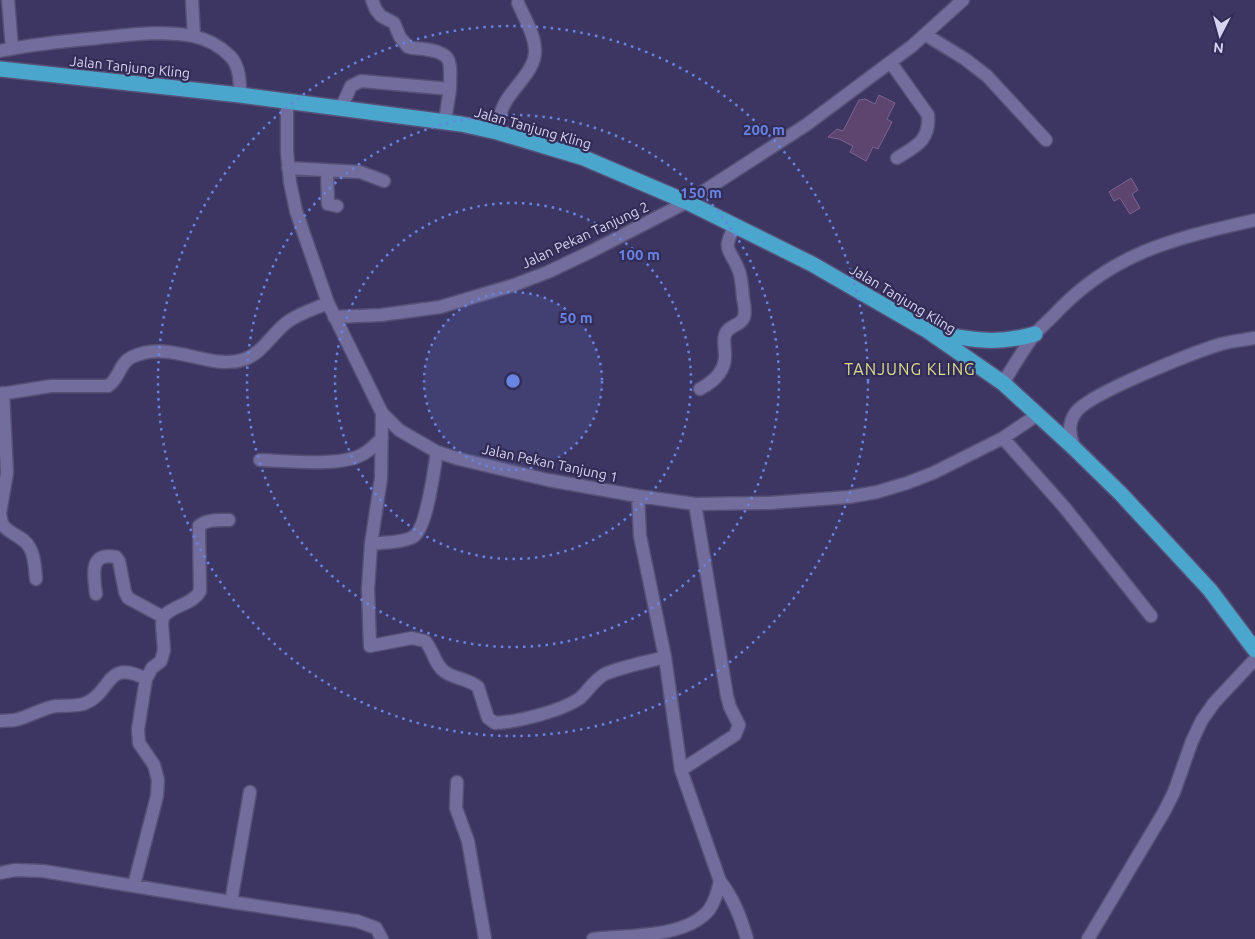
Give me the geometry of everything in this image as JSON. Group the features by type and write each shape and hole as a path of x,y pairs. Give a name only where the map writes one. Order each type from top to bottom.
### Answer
{"highway":[{"name":"Jalan Tanjung Kling","path":"0,69 240,95 445,121 497,132 584,158 687,202 812,264 928,331 1003,383 1121,494 1199,578 1255,650"},
{"path":"928,331 969,340 992,341 1015,340 1035,334"}],"street":[{"path":"8,0 6,50 64,41 143,34 194,36 221,48 231,57 237,68 240,95"},
{"path":"192,0 194,36"},
{"path":"372,0 381,16 394,23 400,38 408,47 445,54 449,64 450,89 445,121"},
{"name":"Jalan Pekan Tanjung 2","path":"334,317 381,315 440,307 514,285 548,272 687,202 806,125 891,63 963,0"},
{"path":"497,132 499,119 506,101 535,58 534,42 518,3"},
{"path":"926,34 965,59 986,76 1046,140"},
{"path":"891,63 928,115 929,123 928,131 918,145 897,158"},
{"path":"341,108 352,86 361,81 450,89"},
{"name":"Jalan Pekan Tanjung 1","path":"287,101 288,168 296,211 328,304 382,413 398,430 437,452 548,480 638,496 695,504 769,503 850,497 877,492 907,483 933,473 1004,438 1037,415"},
{"path":"288,168 360,172 384,181"},
{"path":"327,170 328,204 337,206"},
{"path":"1003,383 1035,334 1062,306 1093,279 1142,251 1191,236 1255,220"},
{"path":"700,389 710,384 723,368 726,358 725,335 728,329 740,323 744,318 740,272 728,252 728,244 736,225"},
{"path":"36,579 34,559 30,547 21,536 11,532 3,525 0,514 7,473 2,394 51,386 108,386 114,382 124,362 144,353 158,351 225,362 242,360 255,354 288,322 328,304"},
{"path":"1074,448 1069,432 1070,426 1075,413 1081,406 1110,390 1170,363 1222,344 1255,338"},
{"path":"382,413 381,478 371,544 368,589 370,646 412,638 425,641 442,669 453,676 475,684 488,718 495,723 547,713 579,698 594,681 606,674 665,657"},
{"path":"260,460 345,460 359,457 370,450 382,438"},
{"path":"1004,438 1065,508 1151,616"},
{"path":"371,544 412,538 418,533 424,519 437,452"},
{"path":"638,496 640,536 665,657 681,770 720,881 731,895 742,920 747,939"},
{"path":"681,770 734,735 739,726 727,696 695,504"},
{"path":"134,885 157,796 158,780 154,765 139,743 138,729 146,679 152,668 161,661 163,655 163,617 171,609 199,594 199,526 206,522 229,520"},
{"path":"96,594 94,574 96,564 99,559 104,557 116,557 119,562 124,592 128,598 163,617"},
{"path":"1088,939 1164,812 1174,792 1192,741 1202,720 1214,703 1255,659"},
{"path":"0,721 16,720 55,706 85,704 94,699 110,678 118,674 126,672 146,679"},
{"path":"457,782 456,808 468,841 485,939"},
{"path":"231,902 250,792"},
{"path":"0,873 15,870 36,870 231,902 357,920 376,928 382,939"},
{"path":"593,939 663,932 681,928 697,921 708,910 716,897 720,881"}],"building":[{"path":"879,95 895,103 887,119 892,122 878,149 873,147 866,161 850,152 853,146 839,139 828,137 837,129 843,131 859,100 865,99 875,104"},
{"path":"1131,178 1138,190 1132,194 1140,208 1130,214 1120,198 1114,201 1109,192"}],"district":[{"name":"TANJUNG KLING","path":"910,369"}]}
